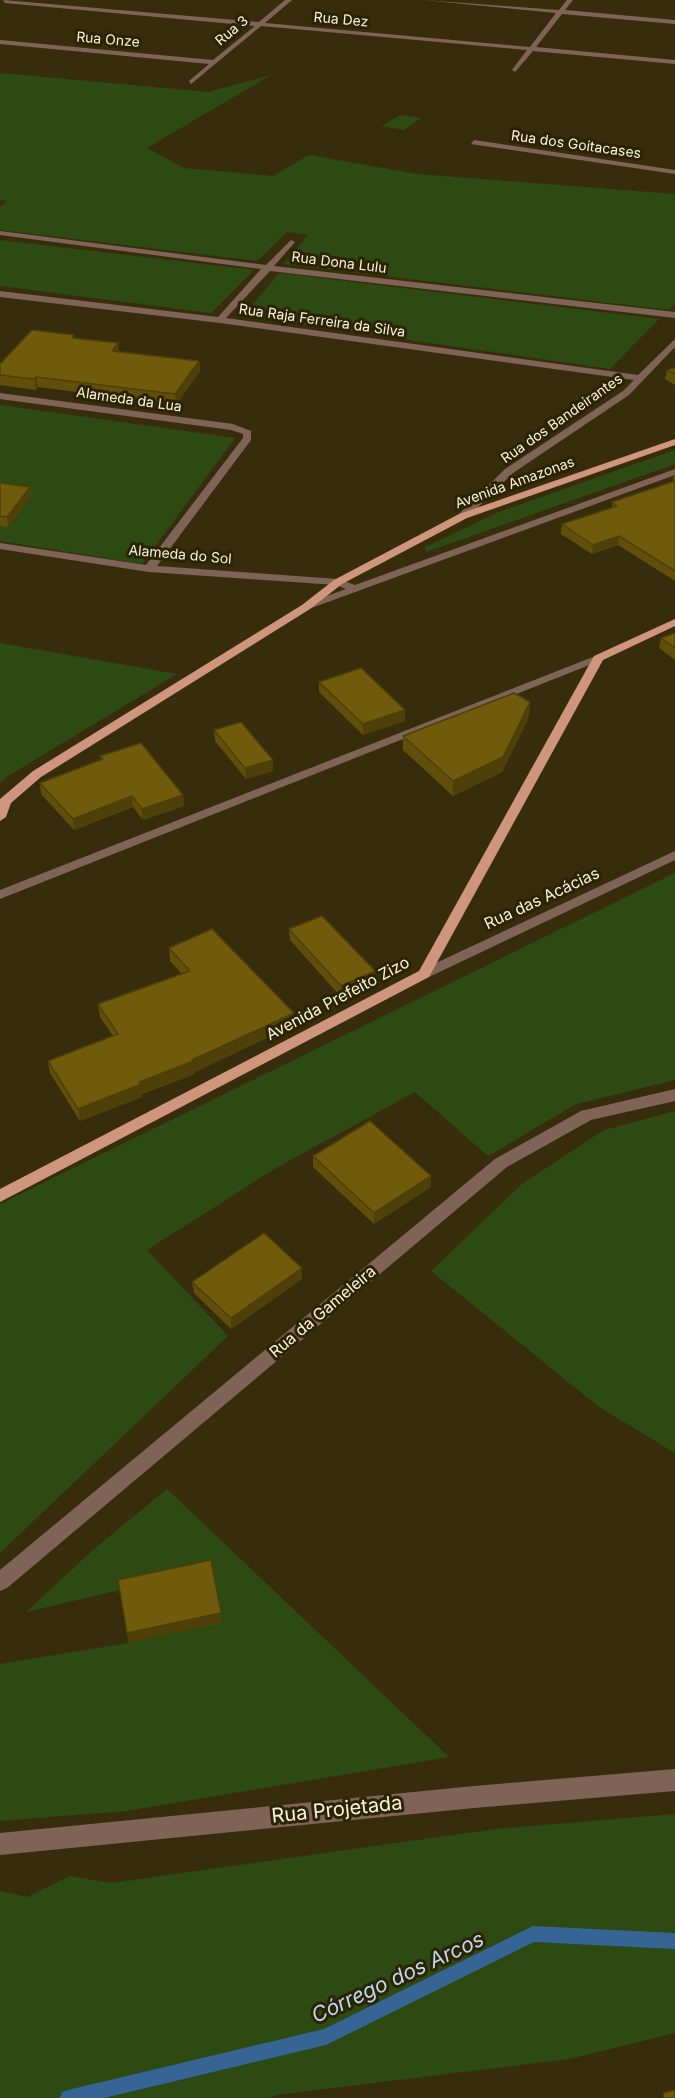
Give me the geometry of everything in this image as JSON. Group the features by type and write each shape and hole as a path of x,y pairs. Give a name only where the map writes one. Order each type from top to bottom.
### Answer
{"main road":[{"name":"Avenida Amazonas","path":"0,817 5,801 37,774 306,607 338,582 463,516 675,442"},
{"path":"598,658 675,622"},
{"name":"Avenida Prefeito Zizo","path":"0,1196 424,974 598,658"}],"street":[{"name":"Rua Dez","path":"5,0 675,62"},
{"path":"0,3 5,0"},
{"name":"Rua 3","path":"191,82 289,0"},
{"path":"426,0 675,22"},
{"path":"516,70 570,0"},
{"name":"Rua Onze","path":"0,42 213,62"},
{"name":"Rua dos Goitacases","path":"474,142 675,172"},
{"name":"Rua Dona Lulu","path":"0,234 675,315"},
{"path":"220,320 291,242"},
{"name":"Rua Raja Ferreira da Silva","path":"0,294 220,320 641,378"},
{"name":"Rua dos Bandeirantes","path":"463,516 509,471 626,393 675,342"},
{"name":"Alameda da Lua","path":"0,396 233,427 248,433 248,438 148,569"},
{"path":"306,607 675,472"},
{"name":"Alameda do Sol","path":"0,546 148,569 338,582 356,590"},
{"path":"0,895 598,658"},
{"name":"Rua das Acácias","path":"424,974 675,855"},
{"name":"Rua da Gameleira","path":"0,1582 501,1163 587,1115 675,1095"},
{"name":"Rua Projetada","path":"0,1844 474,1797 675,1780"}],"green space":[{"path":"0,73 208,92 271,75 147,148 184,168 273,176 309,155 417,174 675,194 675,304 669,310 284,264 308,235 287,232 257,261 0,230 0,207 7,201 0,200"},
{"path":"400,115 421,118 404,130 382,126"},
{"path":"0,240 254,270 211,313 0,286"},
{"path":"279,273 659,319 610,369 243,316"},
{"path":"0,405 235,438 142,564 0,541"},
{"path":"675,450 675,464 426,552 425,547 499,512"},
{"path":"0,643 177,674 0,783"},
{"path":"675,873 675,1080 576,1104 488,1156 415,1092 276,1168 147,1250 228,1336 0,1553 0,1204"},
{"path":"675,1111 675,1453 599,1407 431,1271 522,1184 604,1130"},
{"path":"167,1489 449,1757 126,1811 0,1821 0,1664 128,1643 222,1622 120,1590 26,1612 94,1549"},
{"path":"675,1814 675,2033 569,2059 276,2095 270,2098 0,2098 0,1891 27,1897 70,1876 111,1883 496,1829"}],"building":[{"path":"32,330 74,335 72,338 118,343 112,351 199,361 175,394 36,377 34,379 0,375 0,364"},
{"path":"675,368 675,374 667,370"},
{"path":"675,481 675,571 619,536 593,545 562,524 617,506 612,502"},
{"path":"0,483 30,487 7,517 0,516"},
{"path":"675,633 675,648 661,638"},
{"path":"361,668 405,710 363,724 319,682"},
{"path":"514,693 530,702 503,757 453,781 403,736"},
{"path":"241,722 273,760 245,768 214,730"},
{"path":"141,743 183,795 142,809 132,796 73,819 40,783 103,759 100,756"},
{"path":"322,916 375,971 341,986 289,929"},
{"path":"212,929 294,1013 192,1060 194,1061 78,1109 48,1061 118,1034 98,1004 190,971 169,948"},
{"path":"370,1121 431,1176 374,1213 313,1156"},
{"path":"264,1233 302,1268 231,1318 192,1282"},
{"path":"211,1560 221,1613 127,1633 118,1580"},
{"path":"675,2090 675,2098 664,2098 663,2093"}],"waterway":[{"name":"Córrego dos Arcos","path":"68,2098 326,2037 533,1934 675,1941"}]}
